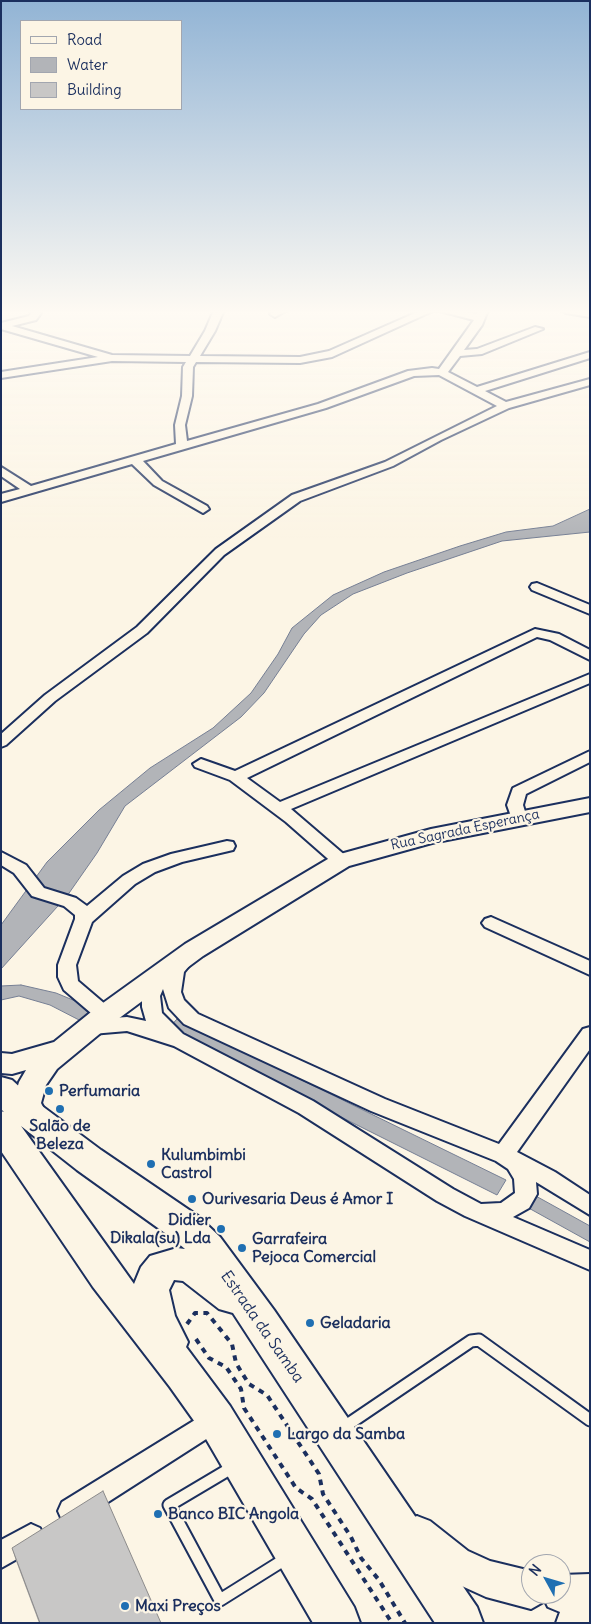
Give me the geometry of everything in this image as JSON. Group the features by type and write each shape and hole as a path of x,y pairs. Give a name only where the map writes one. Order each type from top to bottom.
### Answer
{"main road":[{"name":"Estrada da Samba","path":"1,1089 35,1119 185,1227 207,1248 261,1322 461,1623"},
{"path":"1,1124 106,1276 184,1374 216,1419 243,1461 338,1623"},
{"path":"184,1374 157,1317 151,1290 154,1278 163,1267 177,1264 191,1266 216,1283 261,1322"}],"street":[{"path":"182,444 180,425 187,386"},
{"path":"1,498 182,444 322,406 375,386"},
{"path":"469,386 505,406"},
{"path":"478,390 491,386"},
{"path":"1,742 50,698 142,630 220,552 287,504 307,493 390,464 436,438 505,406 577,386"},
{"path":"134,459 158,483 203,510"},
{"path":"1,470 29,490"},
{"path":"537,587 590,610"},
{"path":"236,777 535,633 554,637 590,656"},
{"path":"279,808 432,746 590,678"},
{"path":"519,818 515,805 519,791 590,756"},
{"path":"201,764 236,777 279,808 341,861"},
{"name":"Rua Sagrada Esperança","path":"35,1119 27,1103 33,1082 47,1062 194,950 341,861 422,838 590,805"},
{"path":"227,846 177,858 149,868 129,880 84,919 67,964 67,977 99,1021 143,1027 181,1041 306,1107 445,1195 473,1210 590,1260"},
{"path":"1,857 20,869 38,892 56,898 83,912 84,919"},
{"path":"491,923 590,968"},
{"path":"194,950 176,969 172,980 172,992 176,1003 191,1018 370,1102 503,1155 547,1178 590,1206"},
{"path":"164,973 155,984 151,996 153,1016 181,1041"},
{"path":"503,1155 590,1034"},
{"path":"1,1063 12,1064 35,1059 65,1048"},
{"path":"473,1210 501,1212 514,1208 526,1194 525,1177 515,1163 503,1155"},
{"path":"1,1556 216,1419"},
{"path":"371,1487 423,1541 456,1564 486,1578 521,1587"},
{"path":"571,1594 590,1593"},
{"path":"575,1623 590,1612"}],"lane":[{"path":"334,1434 471,1342 479,1340 590,1420"},
{"path":"243,1461 169,1505 220,1600 297,1552"}],"path":[{"path":"190,1330 187,1323 191,1316 200,1312 207,1313 232,1344 236,1363 250,1384 267,1395 315,1467 322,1481 323,1494 351,1537 361,1558 379,1580 406,1623"},
{"path":"194,1337 209,1358 226,1367 241,1388 244,1408 296,1488 312,1499 392,1623"}],"water":[{"path":"590,509 590,532 502,541 407,573 353,594 321,615 304,634 264,693 241,717 125,806 97,853 67,896 1,969 1,925 47,862 99,810 150,768 213,728 251,693 278,654 292,628 333,595 384,572 460,546 506,532 553,526"},
{"path":"21,985 56,993 97,1010 83,1022 50,1005 19,996 1,1000 1,986"},
{"path":"177,1019 506,1180 497,1195 167,1030"},
{"path":"534,1195 590,1226 590,1242 525,1206"}],"building":[{"path":"103,1491 161,1623 40,1623 12,1548"}],"place":[{"name":"Perfumaria","path":"49,1091"},
{"name":"Salão de Beleza","path":"60,1109"},
{"name":"Kulumbimbi Castrol","path":"151,1164"},
{"name":"Ourivesaria Deus é Amor I","path":"192,1199"},
{"name":"Didier Dikala(su) Lda","path":"221,1229"},
{"name":"Garrafeira Pejoca Comercial","path":"242,1248"},
{"name":"Geladaria","path":"310,1323"},
{"name":"Largo da Samba","path":"277,1434"},
{"name":"Banco BIC Angola","path":"158,1514"},
{"name":"Maxi Preços","path":"125,1606"}]}
